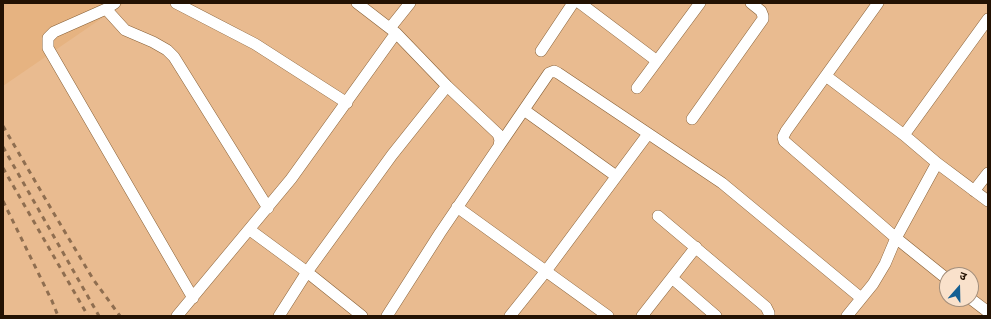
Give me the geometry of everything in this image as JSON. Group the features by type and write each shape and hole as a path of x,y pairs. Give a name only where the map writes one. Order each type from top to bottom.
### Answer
{"street":[{"path":"176,3 255,44 347,102"},
{"path":"357,3 393,30 447,86 498,134 500,140 499,146"},
{"path":"177,316 291,179 347,102 410,3"},
{"path":"541,51 573,3"},
{"path":"580,3 657,61"},
{"path":"637,88 700,3"},
{"path":"692,119 763,19 761,11 751,3"},
{"path":"878,3 783,137 784,141 896,238 939,273"},
{"path":"193,298 48,48 48,38 54,32 111,6 125,30 153,42 167,50 174,57 268,208"},
{"path":"904,135 988,19"},
{"path":"387,316 457,207 549,73 554,72 558,73 722,183 861,298"},
{"path":"826,76 988,201"},
{"path":"279,316 307,272 392,155 447,86"},
{"path":"524,110 616,176"},
{"path":"510,316 546,271 648,134"},
{"path":"847,316 873,284 885,264 896,238 937,163"},
{"path":"974,191 988,173"},
{"path":"457,207 608,316"},
{"path":"658,216 766,307 769,313 768,316"},
{"path":"250,230 307,272 362,316"},
{"path":"642,316 696,247"},
{"path":"672,278 716,316"},
{"path":"979,305 988,312"}],"shaded area":[{"path":"3,3 124,3 3,86"}],"railway":[{"path":"3,126 93,279 120,316"},
{"path":"3,147 99,316"},
{"path":"3,168 88,316"},
{"path":"3,201 58,316"}]}
